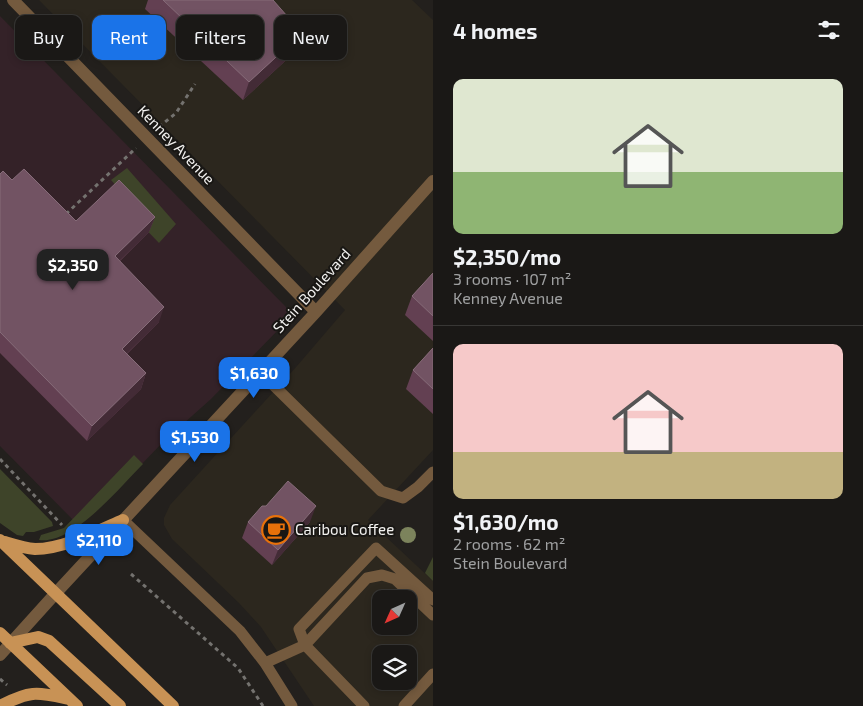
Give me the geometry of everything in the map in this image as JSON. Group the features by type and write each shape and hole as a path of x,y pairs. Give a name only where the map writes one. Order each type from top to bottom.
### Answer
{"main road":[{"path":"0,540 22,547 44,548 79,538 123,520"},
{"path":"0,540 54,594 173,706"},
{"path":"0,633 73,703"},
{"path":"10,643 38,637 49,641 120,706"},
{"path":"0,706 23,695 32,693 73,703"}],"street":[{"name":"Kenney Avenue","path":"13,0 316,312"},
{"name":"Stein Boulevard","path":"0,655 54,594 316,312 433,181"}],"lane":[{"path":"260,372 381,491 403,498 418,487 433,472"},
{"path":"123,520 240,631 265,663 292,706"},
{"path":"364,706 305,645 299,629 376,548 433,600"},
{"path":"265,663 305,645 367,578 382,575 395,579 433,615"},
{"path":"404,706 433,674"}],"path":[{"path":"65,214 146,137 176,113 196,84"},
{"path":"0,459 62,525"},
{"path":"131,574 238,668 263,706"}],"shaded area":[{"path":"39,0 412,0 433,20 433,450 368,520 433,581 433,706 314,706 261,627 239,603 172,539 164,525 164,518 170,505 297,366 345,310 98,60 166,60 166,15 92,15 92,54 82,44 82,15 54,15"},
{"path":"0,16 15,31 15,60 43,60 286,307 288,318 211,399 164,441 79,526 0,446"}],"green space":[{"path":"127,168 176,224 159,243 133,216 119,189 111,180"},
{"path":"134,455 143,464 95,512 81,524 66,533 52,539 39,540 41,535 64,528"},
{"path":"0,469 52,522 53,526 34,532 26,532 23,536 17,535 0,523"},
{"path":"433,557 433,581 425,573"}],"building":[{"path":"163,0 273,0 286,15 274,15 274,59 249,82 226,60 264,60 264,15 179,15"},
{"path":"24,169 76,221 119,180 155,217 115,256 164,307 122,349 146,373 92,426 0,332 0,174 3,171 12,180"},
{"path":"433,273 433,316 412,296"},
{"path":"433,348 433,389 413,370"},
{"name":"Caribou Coffee","path":"288,481 316,506 278,550 248,522 262,506 266,506"}],"place":[{"name":"Caribou Coffee","path":"276,530"}]}
